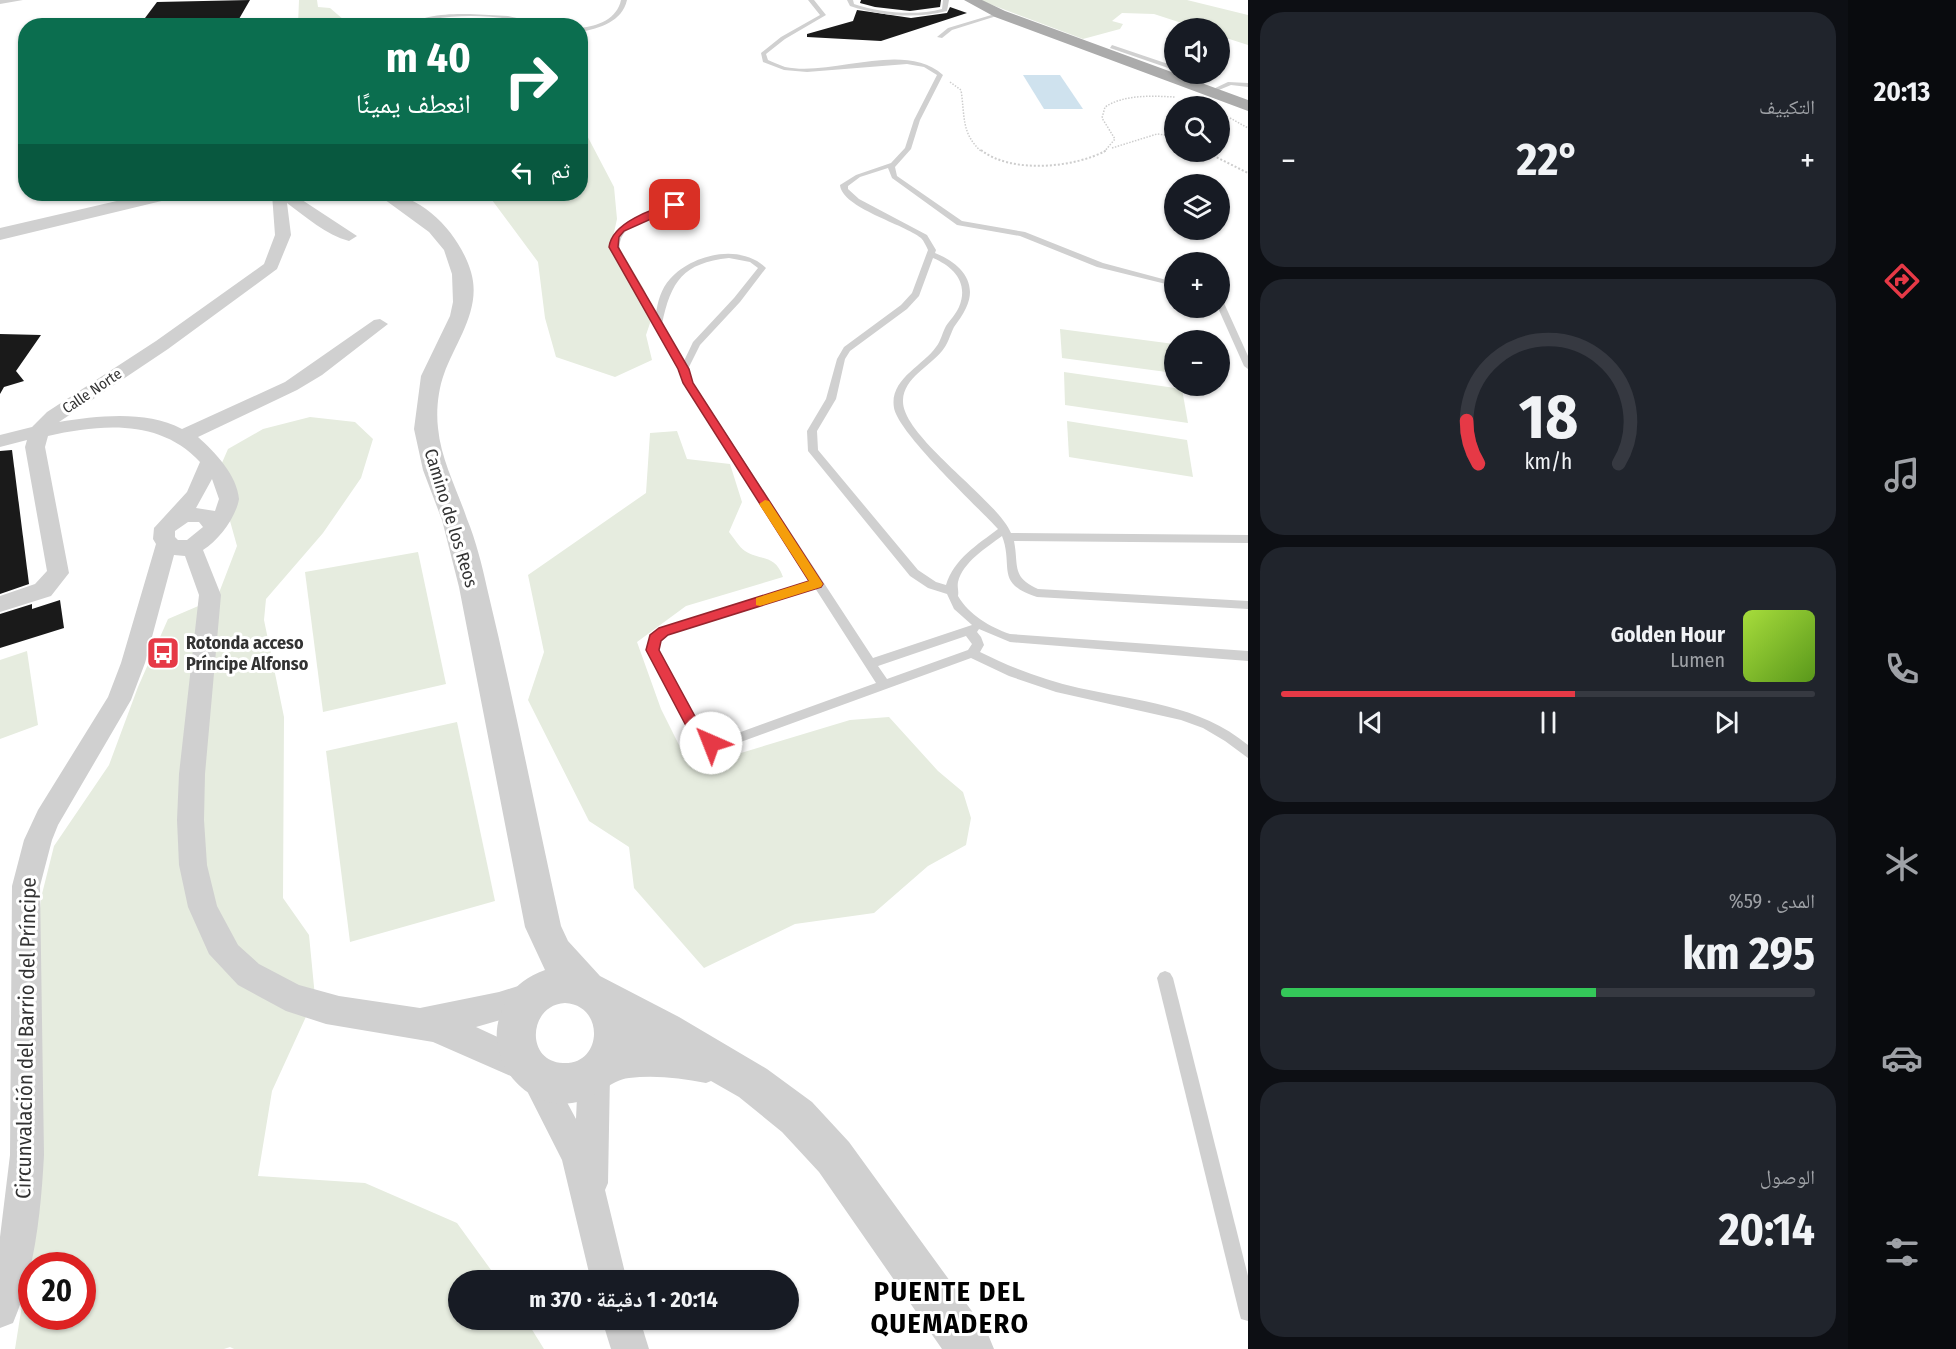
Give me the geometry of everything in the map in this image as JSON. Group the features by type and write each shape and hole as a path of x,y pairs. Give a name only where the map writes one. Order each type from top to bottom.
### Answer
{"main road":[{"path":"971,0 1000,14 1164,68"},
{"path":"1199,84 1248,106"}],"street":[{"path":"0,234 139,201"},
{"name":"Calle Norte","path":"40,430 54,416 162,345 271,266 284,235 282,201"},
{"path":"287,201 349,236"},
{"name":"Camino de los Reos","path":"399,201 413,209 436,228 453,249 462,274 463,295 460,316 432,376 428,393 426,429 435,470 455,520 473,587 540,913 555,954 592,991"},
{"path":"184,436 291,386 316,371 380,324"},
{"path":"0,441 67,424 121,423 169,429 199,447 210,461"},
{"path":"0,604 43,590 58,573 35,447 40,430"},
{"name":"Circunvalación del Barrio del Príncipe","path":"0,1310 17,1244 24,1198 27,1155 26,886 38,840 48,818 119,700 133,663 192,534 196,494 210,461 224,479 229,496 223,515 192,534"},
{"path":"192,534 210,595 190,816 192,866 199,898 219,945 239,967 263,985 288,996 351,1014 421,1023 483,1046 550,1083 565,1085 581,1082 600,1068 628,1057 678,1057 729,1070"},
{"name":"Camino de los Reos","path":"537,994 540,913"},
{"path":"421,1023 490,1009 560,984 592,991 665,1031 777,1100 816,1136 970,1349"},
{"path":"590,1197 600,1068 612,1048 612,1019 607,1005 592,991"},
{"path":"537,994 523,1009 517,1023 518,1053 569,1137 590,1197 607,1270"},
{"path":"624,1330 630,1349"}],"lane":[{"path":"0,2 20,0"},
{"path":"588,29 616,16 623,8 624,0"},
{"path":"811,0 823,15 776,43 763,54 765,61 779,67 821,70 909,63 935,70 941,78 923,107 908,149 891,170 894,177 960,223 1022,234 1088,262 1164,281"},
{"path":"850,0 852,5 863,8 927,14 945,10 946,0"},
{"path":"940,37 950,29 1000,14"},
{"path":"426,18 489,15 518,18"},
{"path":"1112,47 1164,67"},
{"path":"1212,91 1233,82 1248,85"},
{"path":"894,164 858,177 844,185 844,189 856,201 924,237 931,245 931,254 919,287 911,301 847,349 841,359 831,399 812,431 811,439 813,451 908,566 932,585 954,592"},
{"path":"675,205 625,226 617,233 613,242 616,252 684,369 688,383 884,685"},
{"path":"931,254 949,262 961,273 966,289 965,303 941,347 909,378 901,390 900,410 912,430 1007,533 1013,552 1011,572 1018,583 1037,593 1248,605"},
{"path":"658,324 668,287 679,274 694,265 729,256 747,258 762,268 737,300 696,344 684,369"},
{"path":"1227,318 1248,366"},
{"path":"1248,539 1007,533 972,555 957,572 954,592 964,613 980,627 1010,638 1248,656"},
{"path":"817,584 663,632 654,638 652,650 698,735 711,743 727,742 972,653 978,645 977,640 968,631"},
{"path":"870,664 980,627"},
{"path":"972,653 1011,671 1057,687 1198,719 1226,734 1248,753"},
{"path":"1165,978 1248,1312"}],"path":[{"path":"941,78 962,90 960,115 970,141 992,157 1014,164 1039,166 1093,158 1110,148 1157,134 1164,135"},
{"path":"1110,148 1114,136 1102,117 1106,104 1121,99 1164,98"},
{"path":"1226,162 1248,173"}],"shaded area":[{"path":"299,0 317,0 318,7 330,8 342,18 298,18"},
{"path":"979,0 1187,0 1248,15 1248,45 1230,39 1230,18 1166,18 1154,14 1122,13 1112,21 1123,24 1120,29 1083,39"},
{"path":"588,137 614,187 617,219 613,237 645,291 651,320 646,335 652,360 615,377 556,357 545,318 538,262 493,201 588,201"},
{"path":"1060,329 1164,343 1164,372 1062,358"},
{"path":"1064,372 1164,386 1164,396 1183,396 1188,423 1065,405"},
{"path":"310,417 355,422 373,439 361,478 323,533 266,599 264,620 284,717 283,898 309,935 315,997 272,1091 258,1176 365,1183 457,1223 491,1270 448,1270 448,1330 532,1330 544,1349 234,1349 230,1347 224,1349 15,1349 18,1330 96,1330 96,1252 29,1252 33,983 41,898 54,846 109,765 138,687 168,619 217,598 237,546 230,521 234,505 218,472 228,449 263,429"},
{"path":"1067,421 1187,440 1193,477 1069,457"},
{"path":"677,431 687,459 730,464 742,502 729,532 745,551 772,561 783,577 686,606 637,642 661,709 684,755 721,759 850,720 889,717 938,771 963,792 971,818 966,845 928,866 874,913 795,924 704,968 634,888 629,847 589,821 528,700 544,652 528,575 646,493 650,433"},
{"path":"418,552 446,684 323,712 305,572"},
{"path":"27,651 38,725 0,739 0,660"},
{"path":"457,722 495,901 350,942 326,751"}],"water":[{"path":"1023,75 1060,75 1083,109 1044,109"}],"building":[{"path":"250,0 240,18 145,18 157,2"},
{"path":"861,0 941,0 940,7 910,11 875,7 860,3"},
{"path":"950,7 967,13 881,41 807,37 807,34 853,21 857,10 911,18 947,13"},
{"path":"0,334 41,335 16,371 24,381 4,387 0,394"},
{"path":"12,450 29,584 0,594 0,451"},
{"path":"60,600 64,628 0,648 0,614 32,604 32,609"}],"slow traffic":[{"path":"760,601 817,584 765,504"}],"place":[{"name":"Rotonda acceso Príncipe Alfonso","path":"163,653"}],"district":[{"name":"PUENTE DEL QUEMADERO","path":"950,1307"}],"route":[{"path":"675,205 625,226 617,233 613,242 614,247 684,369 688,383 817,584 663,632 654,638 652,650 698,735 711,743"}]}
